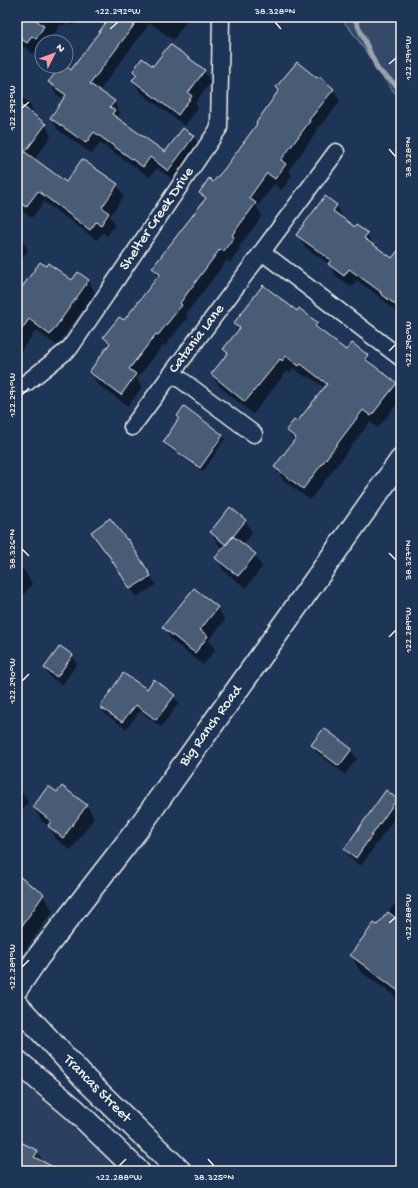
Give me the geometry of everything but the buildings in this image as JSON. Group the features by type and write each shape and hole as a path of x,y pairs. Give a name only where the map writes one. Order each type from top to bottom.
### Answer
{"street":[{"name":"Shelter Creek Drive","path":"17,384 25,384 70,348 219,128 220,17"},
{"name":"Catania Lane","path":"132,427 336,152"},
{"path":"262,252 401,358"},
{"path":"172,373 254,434"},
{"name":"Big Ranch Road","path":"17,988 39,956 140,826 401,460"},
{"name":"Trancas Street","path":"17,1005 88,1082 180,1171"},
{"name":"Trancas Street","path":"17,1061 74,1109 138,1171"},
{"path":"17,1082 40,1085 74,1109"}],"shaded area":[{"path":"339,17 401,17 401,99 384,79 348,26"},
{"path":"17,1082 29,1082 135,1171 17,1171"}],"waterway":[{"path":"354,17 378,70 401,89"}]}
